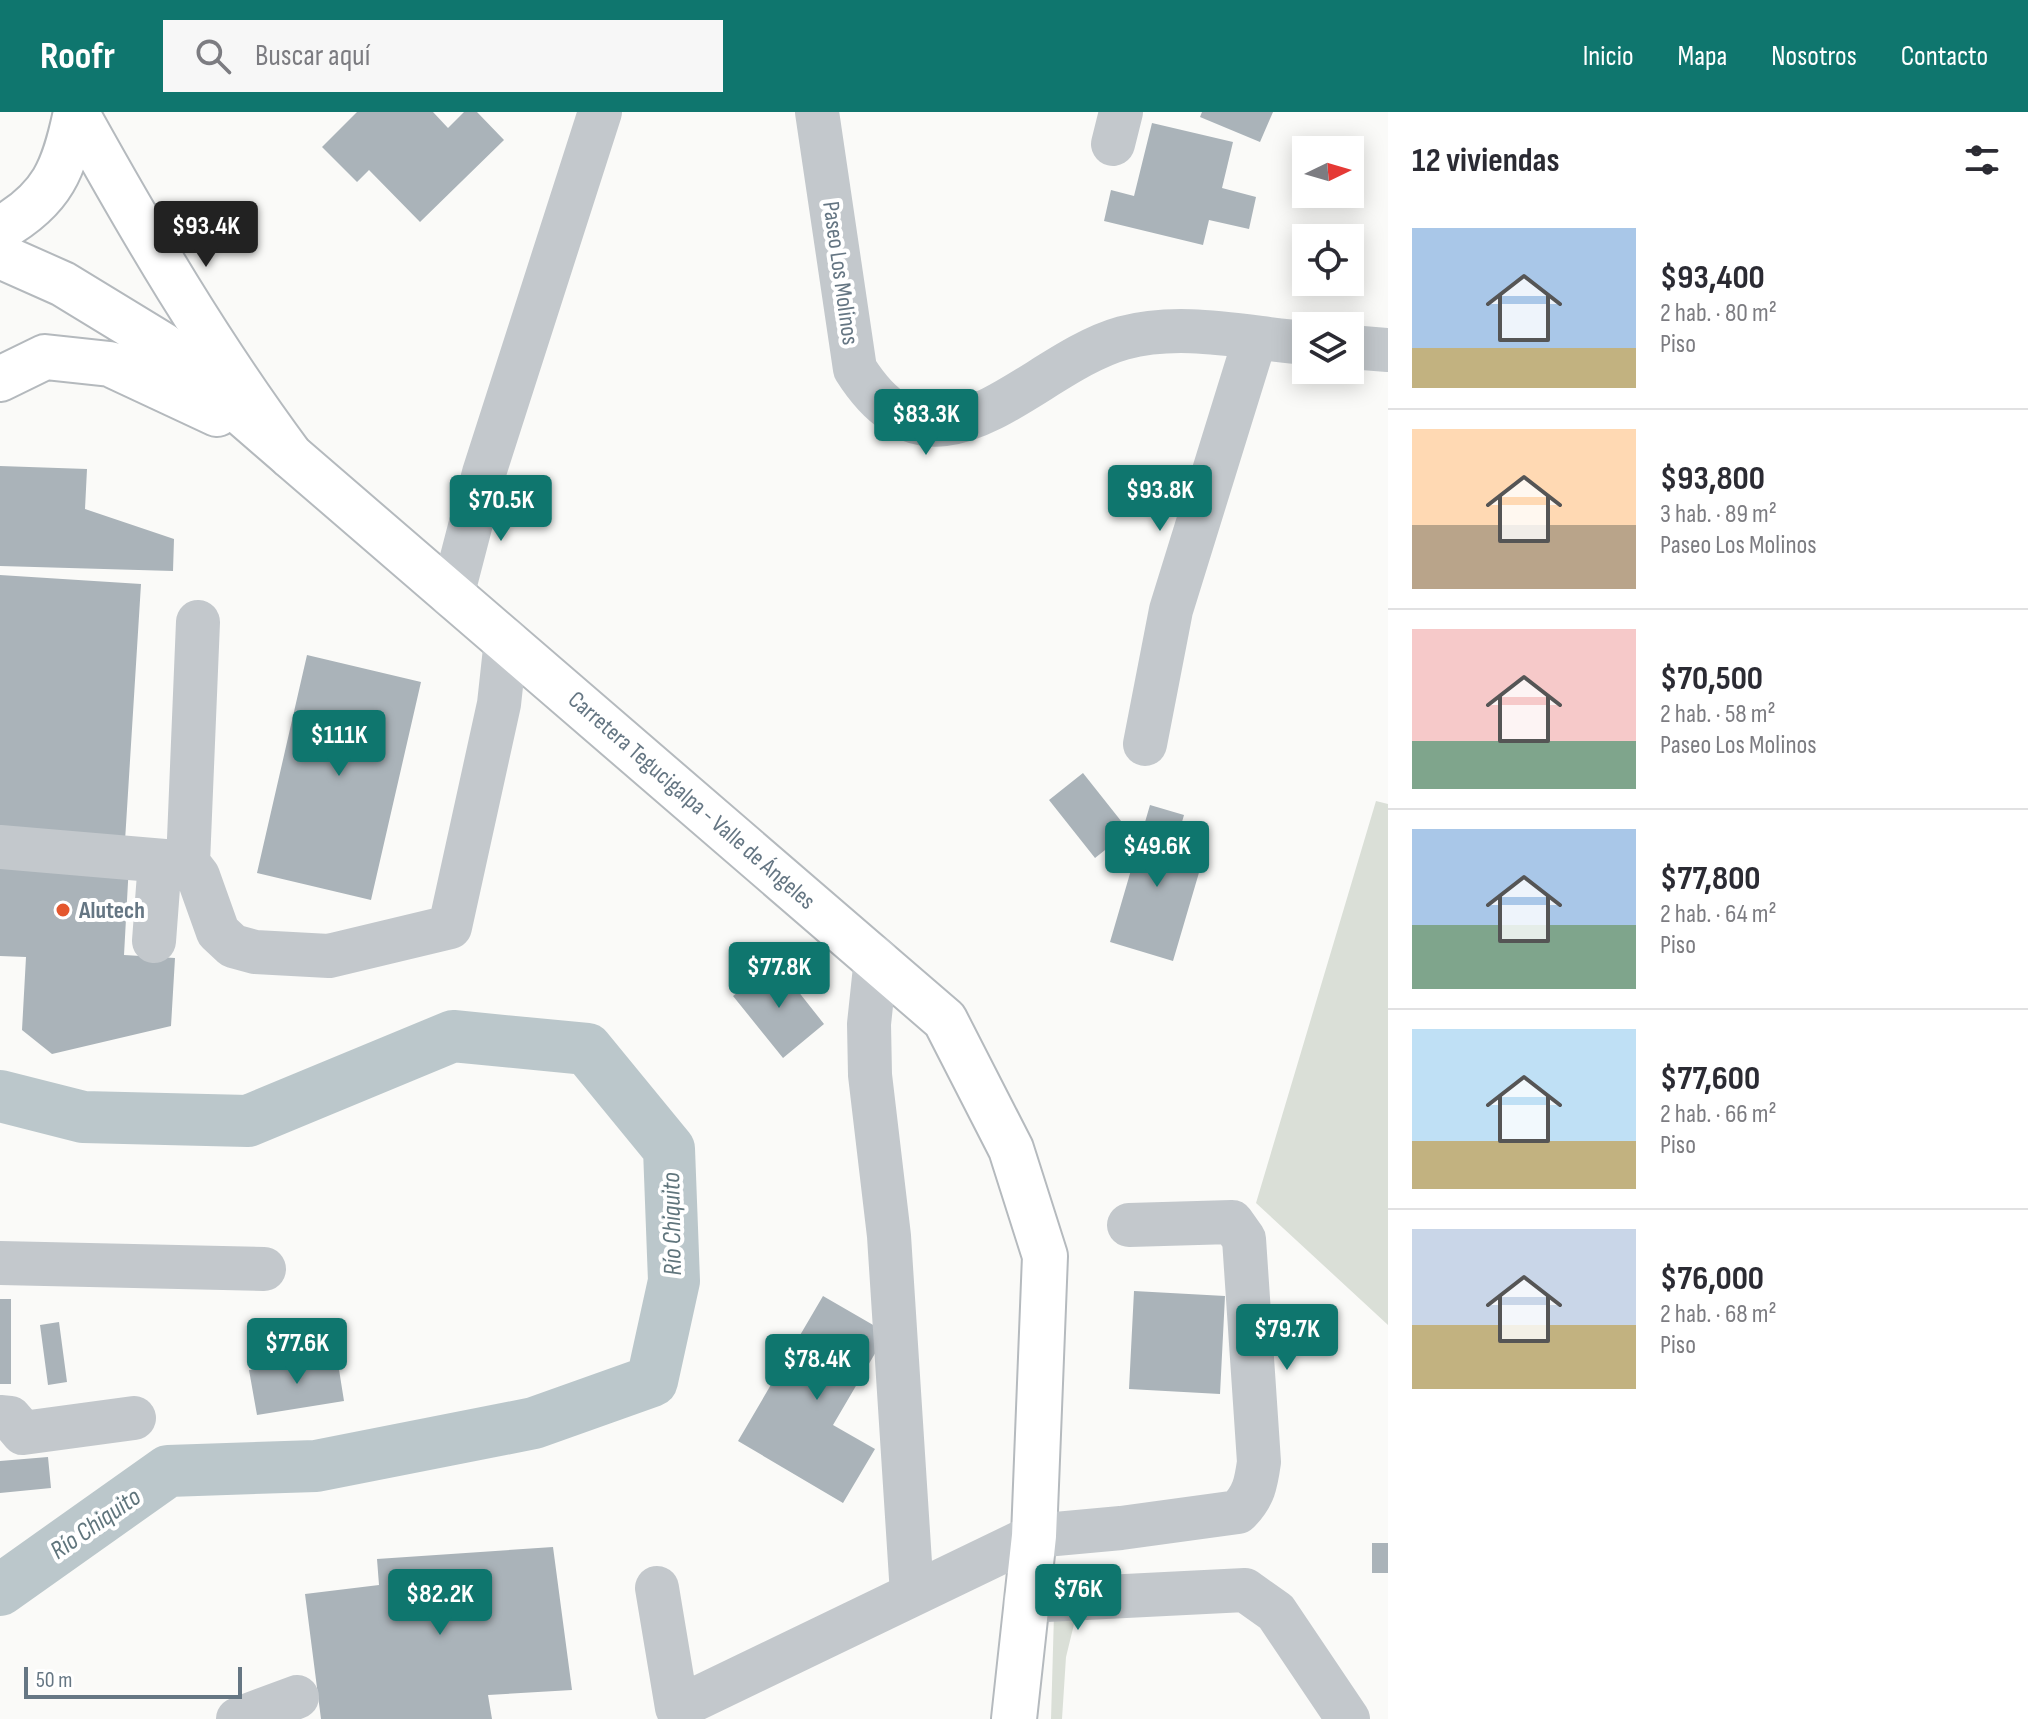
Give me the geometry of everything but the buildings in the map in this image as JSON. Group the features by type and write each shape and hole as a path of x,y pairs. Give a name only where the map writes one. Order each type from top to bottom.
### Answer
{"main road":[{"path":"0,229 40,200 65,165 76,112"},
{"path":"76,112 146,239 257,411 291,456"},
{"path":"0,256 63,284 163,345 291,456"},
{"path":"0,379 45,357 110,364 190,399 291,456"},
{"name":"Carretera Tegucigalpa - Valle de Ángeles","path":"291,456 945,1020 1011,1149 1045,1256 1034,1536 1014,1719"}],"street":[{"path":"452,596 484,473 600,112"},
{"name":"Paseo Los Molinos","path":"817,112 855,369 873,397 907,418 945,427 992,410 1075,357 1123,338 1175,330 1292,342"},
{"path":"1145,744 1171,610 1255,339"},
{"path":"1364,348 1388,350"},
{"path":"154,941 174,862 198,622"},
{"path":"0,847 174,862 198,876 218,932 233,946 255,952 329,956 450,927 499,704 506,640"},
{"path":"876,958 869,1024 870,1075 889,1236 912,1594"},
{"path":"657,1588 671,1715 1034,1536 1238,1512 1250,1500 1259,1462 1244,1239 1232,1222 1129,1225"},
{"path":"0,1263 264,1269"},
{"path":"0,1417 10,1418 23,1433 134,1418"},
{"path":"1026,1601 1245,1590 1276,1612 1348,1719"},
{"path":"238,1719 297,1697"}],"shaded area":[{"path":"1376,801 1388,804 1388,1325 1256,1203"},
{"path":"1077,1612 1066,1657 1062,1719 1051,1719 1054,1614"}],"waterway":[{"name":"Río Chiquito","path":"0,1096 83,1117 248,1121 453,1036 587,1049 669,1149 674,1281 652,1381 534,1423 316,1466 168,1471 0,1590"}],"place":[{"name":"Alutech","path":"63,910"}]}
